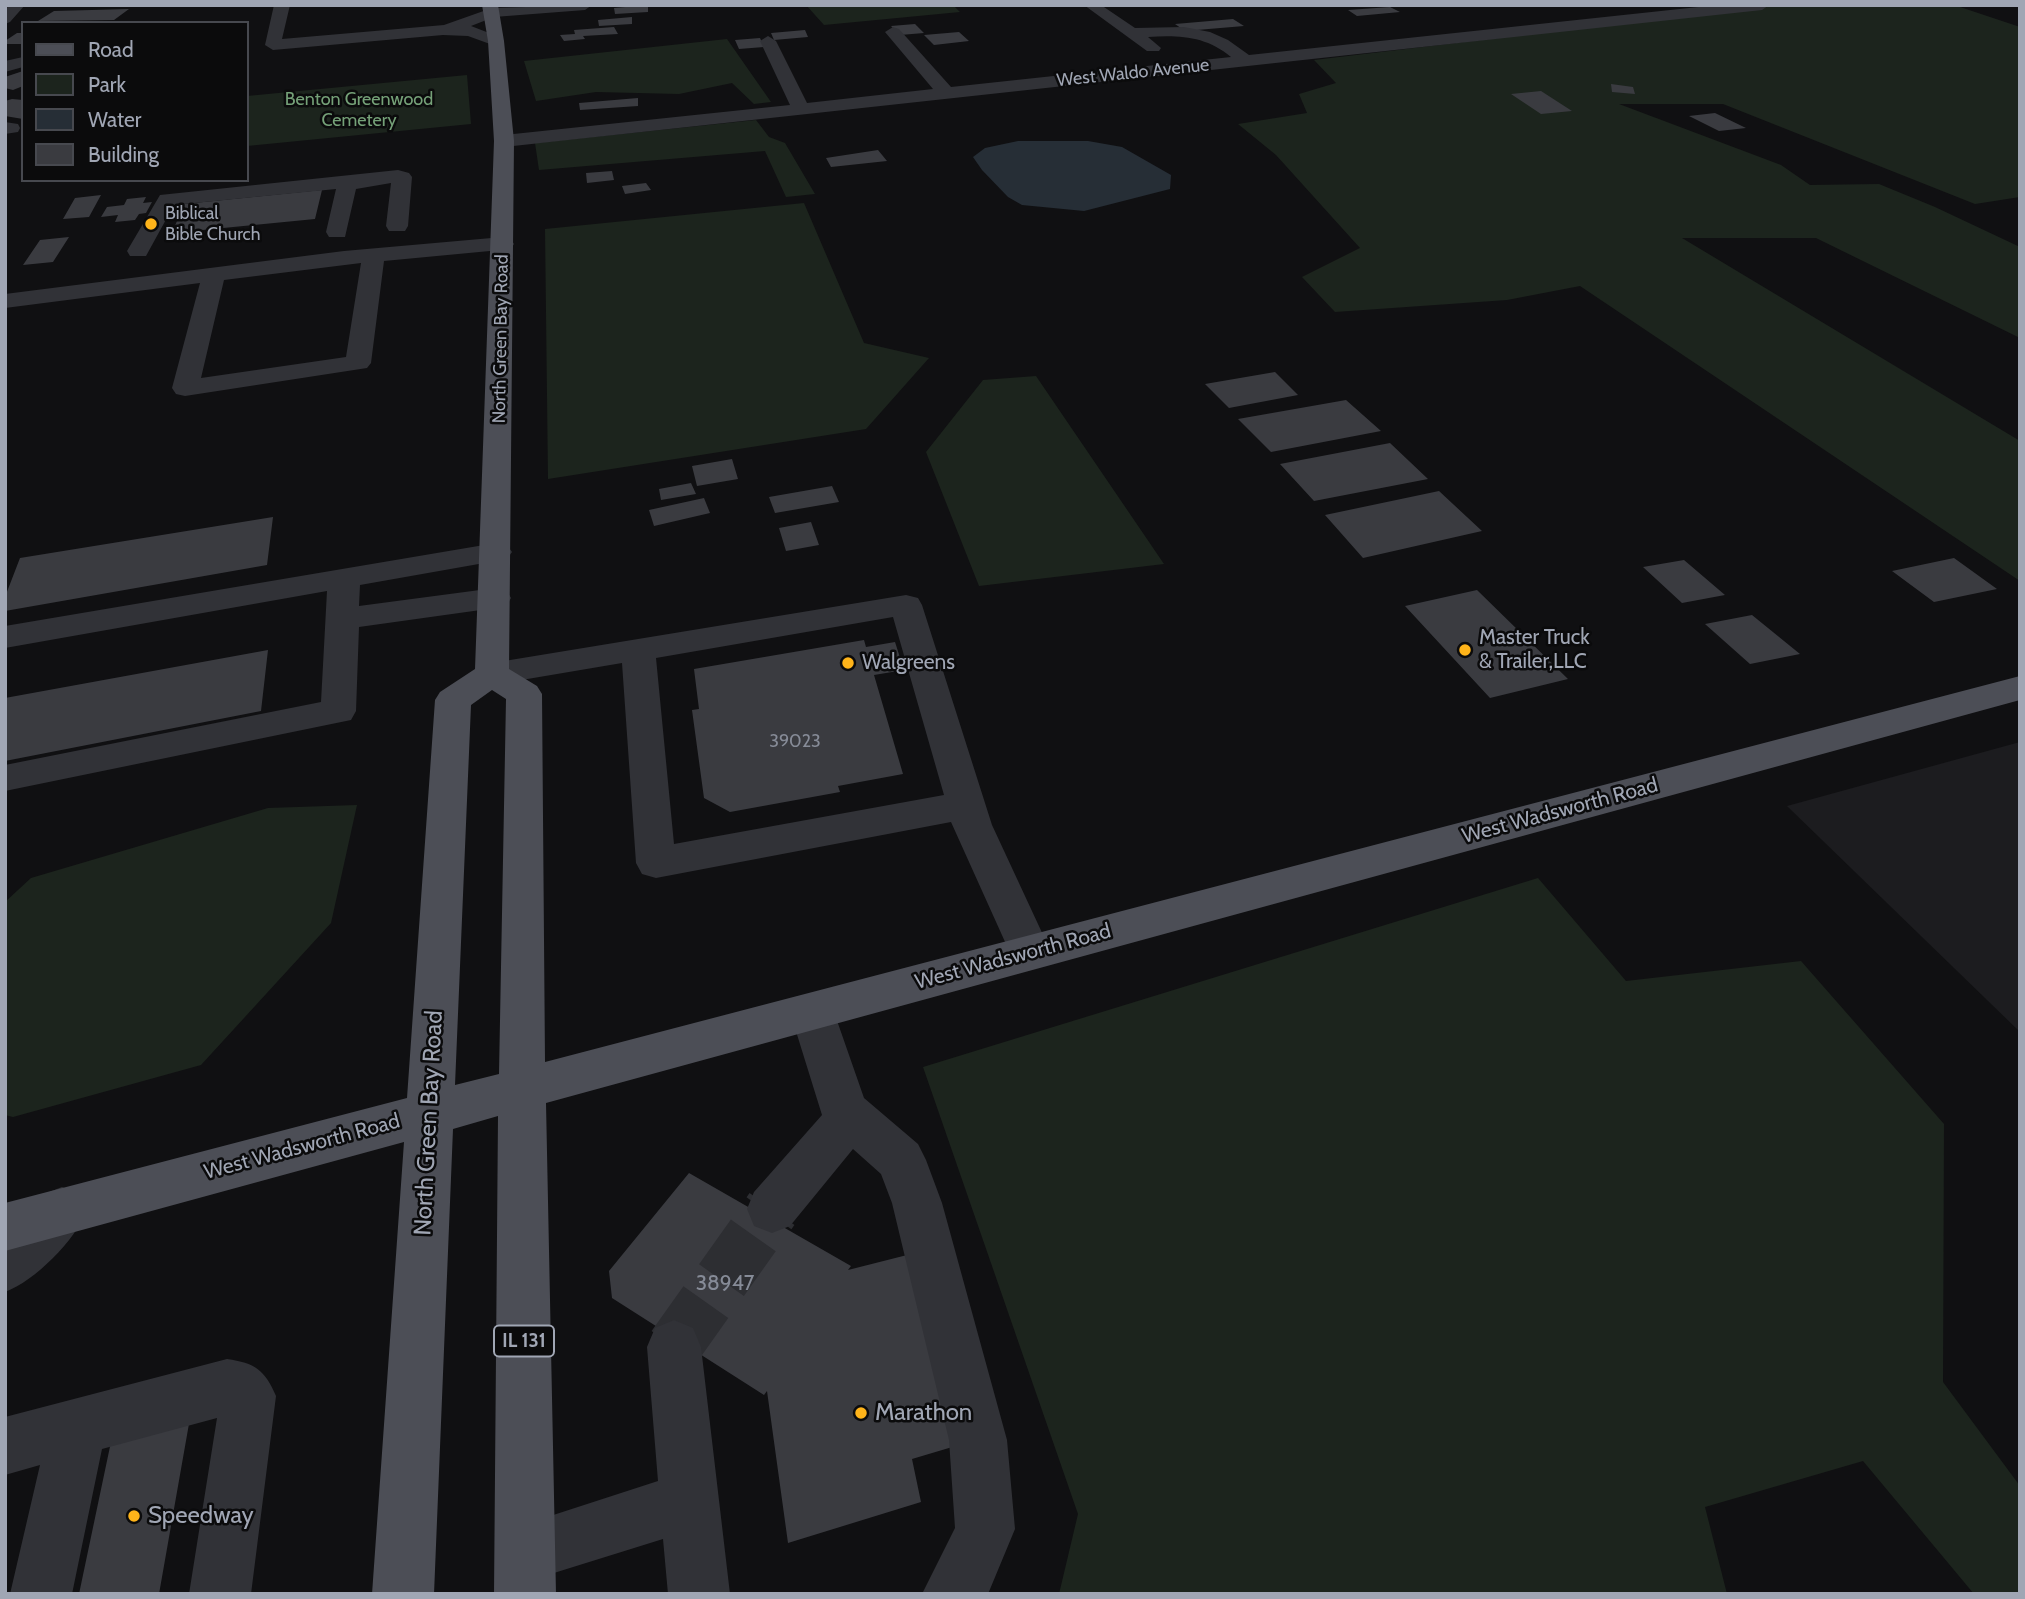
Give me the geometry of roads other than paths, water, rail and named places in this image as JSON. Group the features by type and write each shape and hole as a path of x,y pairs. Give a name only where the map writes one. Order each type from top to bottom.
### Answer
{"main road":[{"name":"North Green Bay Road","path":"403,1594 453,700 492,674 504,141 493,21"},
{"name":"IL 131","path":"492,674 524,694 522,1088 525,1573"},
{"name":"West Wadsworth Road","path":"5,1227 2020,688"}],"street":[{"path":"5,18 18,5"},
{"path":"282,5 273,45 443,30 585,5"},
{"name":"West Waldo Avenue","path":"504,141 1762,5"},
{"path":"1098,10 1122,9"},
{"path":"1098,10 1181,68"},
{"path":"443,30 470,31 493,21 597,17"},
{"path":"1528,17 1551,28"},
{"path":"1420,27 1443,40"},
{"path":"893,32 946,93"},
{"path":"1132,33 1176,32 1200,35 1223,44 1245,61"},
{"path":"768,41 801,109"},
{"path":"138,251 167,199 402,177 397,226"},
{"path":"337,232 347,185 363,180"},
{"path":"5,301 373,256 503,244"},
{"path":"214,275 185,388 358,363 373,256"},
{"path":"5,637 496,552"},
{"path":"5,778 338,711 344,578"},
{"path":"342,619 495,598"},
{"path":"492,674 906,605 972,825 1030,953"},
{"path":"638,650 656,863 966,805"},
{"path":"812,1012 844,1111 901,1160 917,1203 978,1440 985,1529 963,1581 953,1594"},
{"path":"772,1209 850,1117"},
{"path":"5,1267 62,1212"},
{"path":"674,1348 699,1594"},
{"path":"5,1446 227,1387 240,1389 248,1396 220,1594"},
{"path":"41,1594 78,1426"},
{"path":"525,1573 690,1500"}],"water":[{"path":"1018,141 1088,141 1122,147 1171,175 1170,189 1084,211 1022,205 1008,197 973,157 985,148"}],"tunnel":[{"path":"674,1347 772,1209"}],"place":[{"name":"Biblical Bible Church","path":"151,224"},
{"name":"Master Truck & Trailer,LLC","path":"1465,650"},
{"name":"Walgreens","path":"848,663"},
{"name":"Marathon","path":"861,1413"},
{"name":"Speedway","path":"134,1516"}],"park label":[{"name":"Benton Greenwood Cemetery","path":"359,110"}]}
